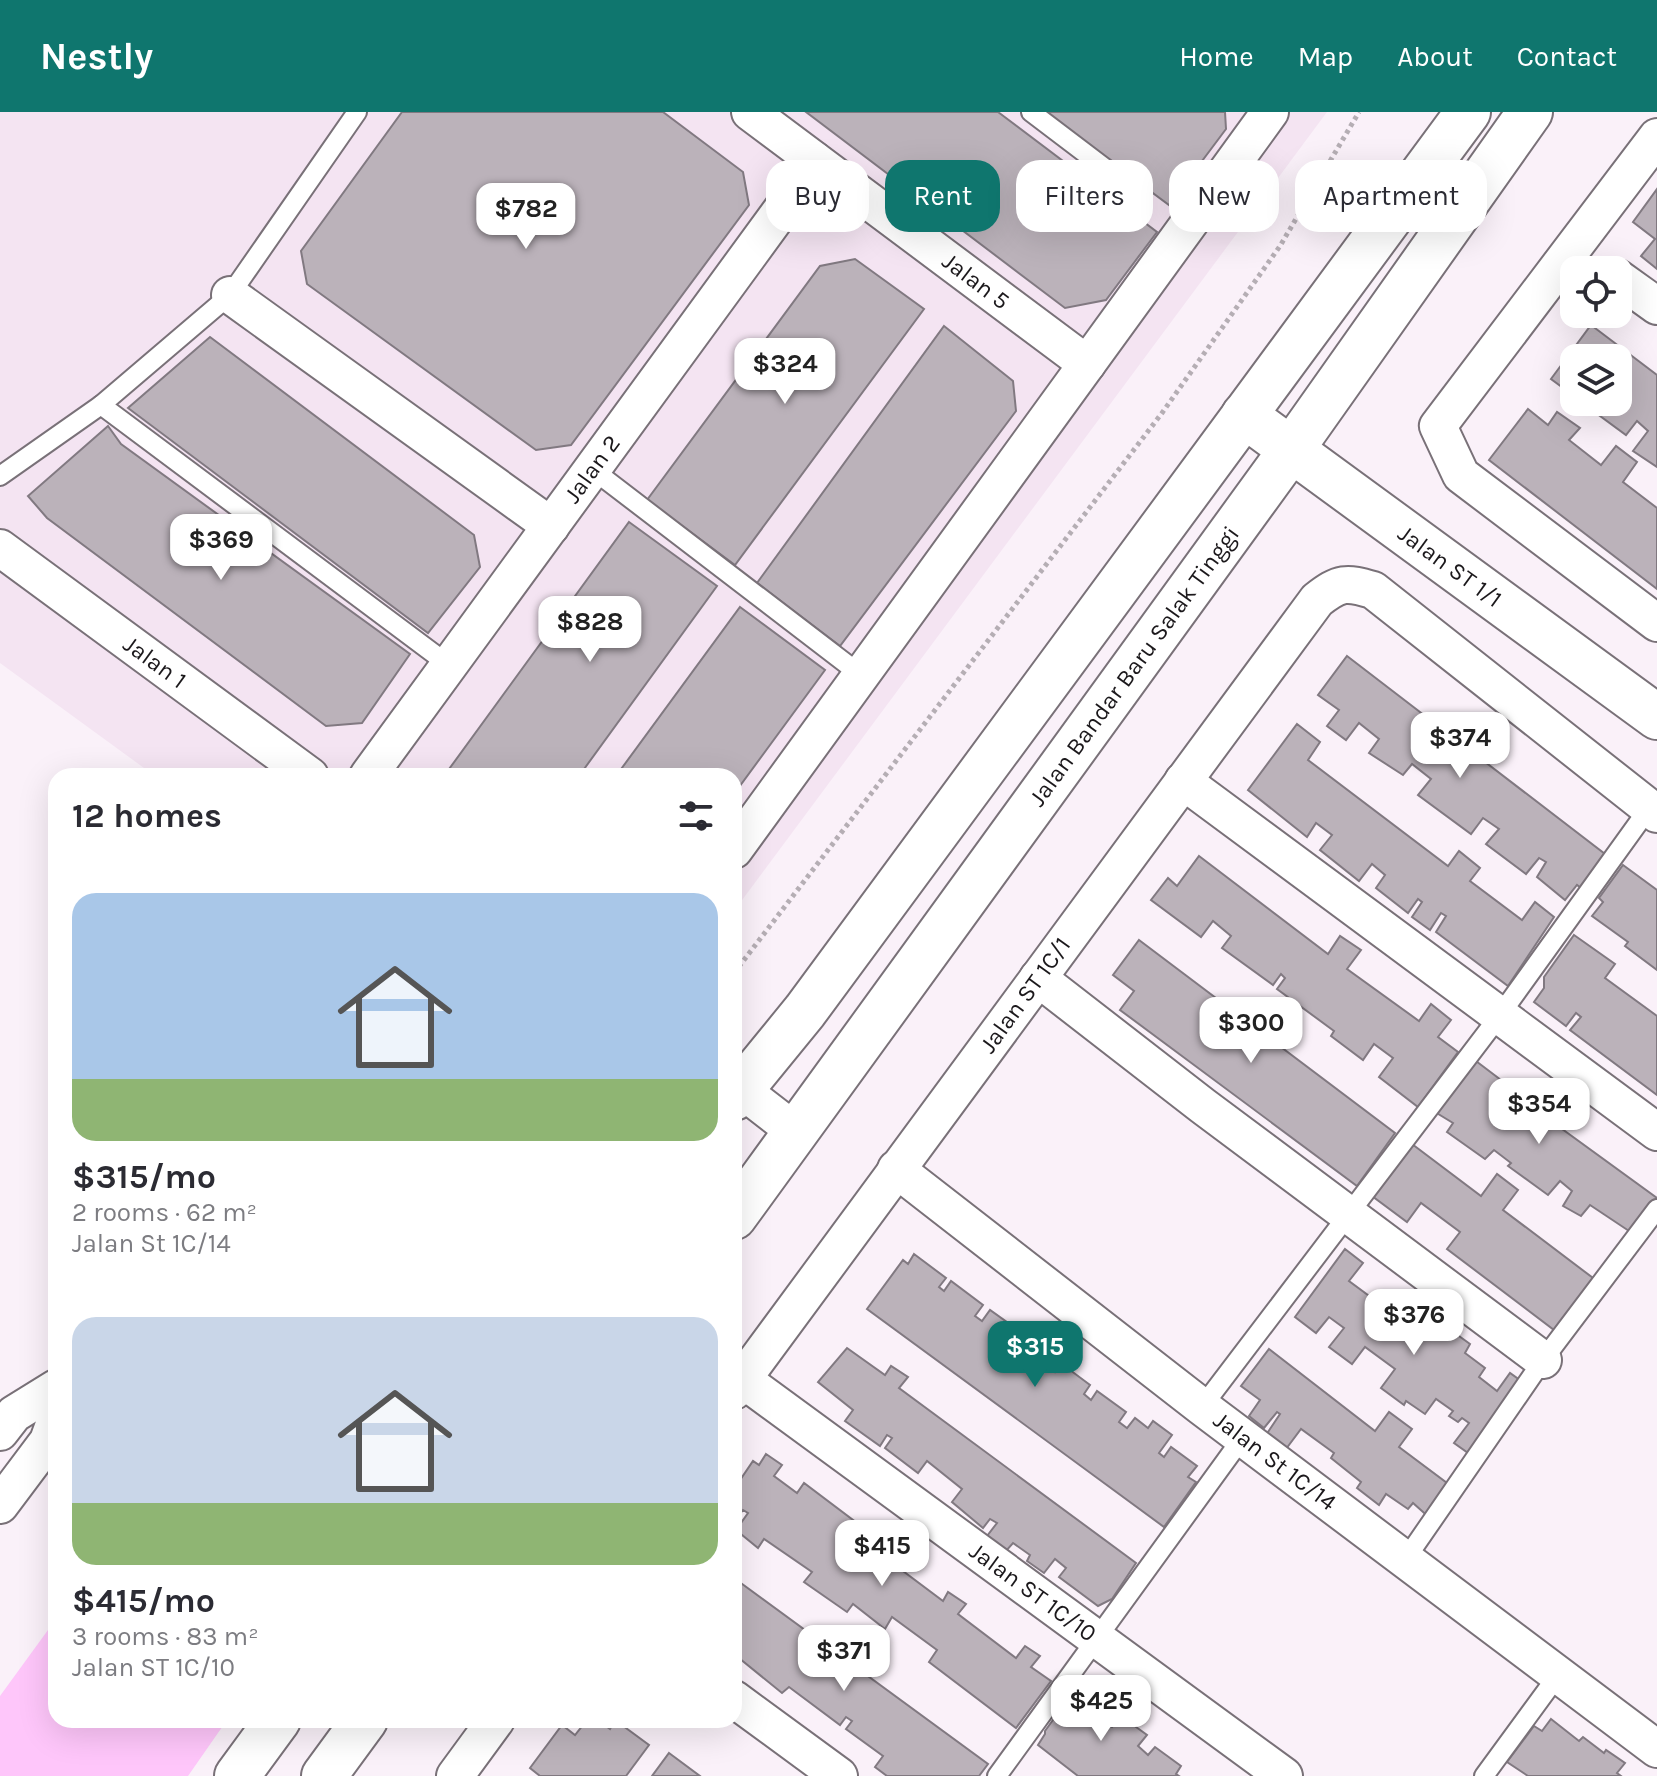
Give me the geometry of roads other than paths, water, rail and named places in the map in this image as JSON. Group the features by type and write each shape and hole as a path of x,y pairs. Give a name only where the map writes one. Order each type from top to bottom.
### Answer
{"main road":[{"path":"742,1083 805,1011 1468,112"},
{"name":"Jalan Bandar Baru Salak Tinggi","path":"742,1206 1291,450 1530,112"},
{"name":"Jalan ST 1/1","path":"1244,415 1657,717"},
{"path":"225,1776 254,1728"},
{"path":"237,1776 272,1728"},
{"path":"324,1776 359,1728"}],"street":[{"name":"Jalan 5","path":"750,112 814,160"},
{"path":"742,839 1270,112"},
{"path":"1657,137 1438,426 1461,475 1657,623"},
{"name":"Jalan 5","path":"869,201 1087,364"},
{"name":"Jalan 2","path":"374,768 766,231"},
{"path":"1575,246 1589,256"},
{"path":"1632,288 1657,306"},
{"path":"230,295 551,526"},
{"name":"Jalan 1","path":"0,548 299,768"},
{"name":"Jalan ST 1C/1","path":"742,1380 1317,600 1334,587 1350,583 1373,590 1653,811"},
{"path":"1183,781 1657,1132"},
{"path":"1038,978 1203,1106 1543,1360"},
{"path":"742,1094 796,1132"},
{"name":"Jalan St 1C/14","path":"896,1169 1202,1407 1657,1749"},
{"name":"Jalan ST 1C/10","path":"742,1388 1097,1639 1284,1776"},
{"path":"0,1432 14,1414 48,1393"},
{"path":"0,1505 48,1441"},
{"path":"742,1705 832,1774"},
{"path":"455,1776 490,1728"}],"lane":[{"path":"0,476 101,405 230,295 357,112"},
{"path":"1031,112 1094,160"},
{"path":"101,405 449,665"},
{"path":"592,469 861,675"},
{"path":"1202,1407 1653,811"},
{"path":"1405,1560 1543,1360 1657,1209"},
{"path":"997,1776 1243,1437"},
{"path":"1484,1776 1558,1675"}]}
